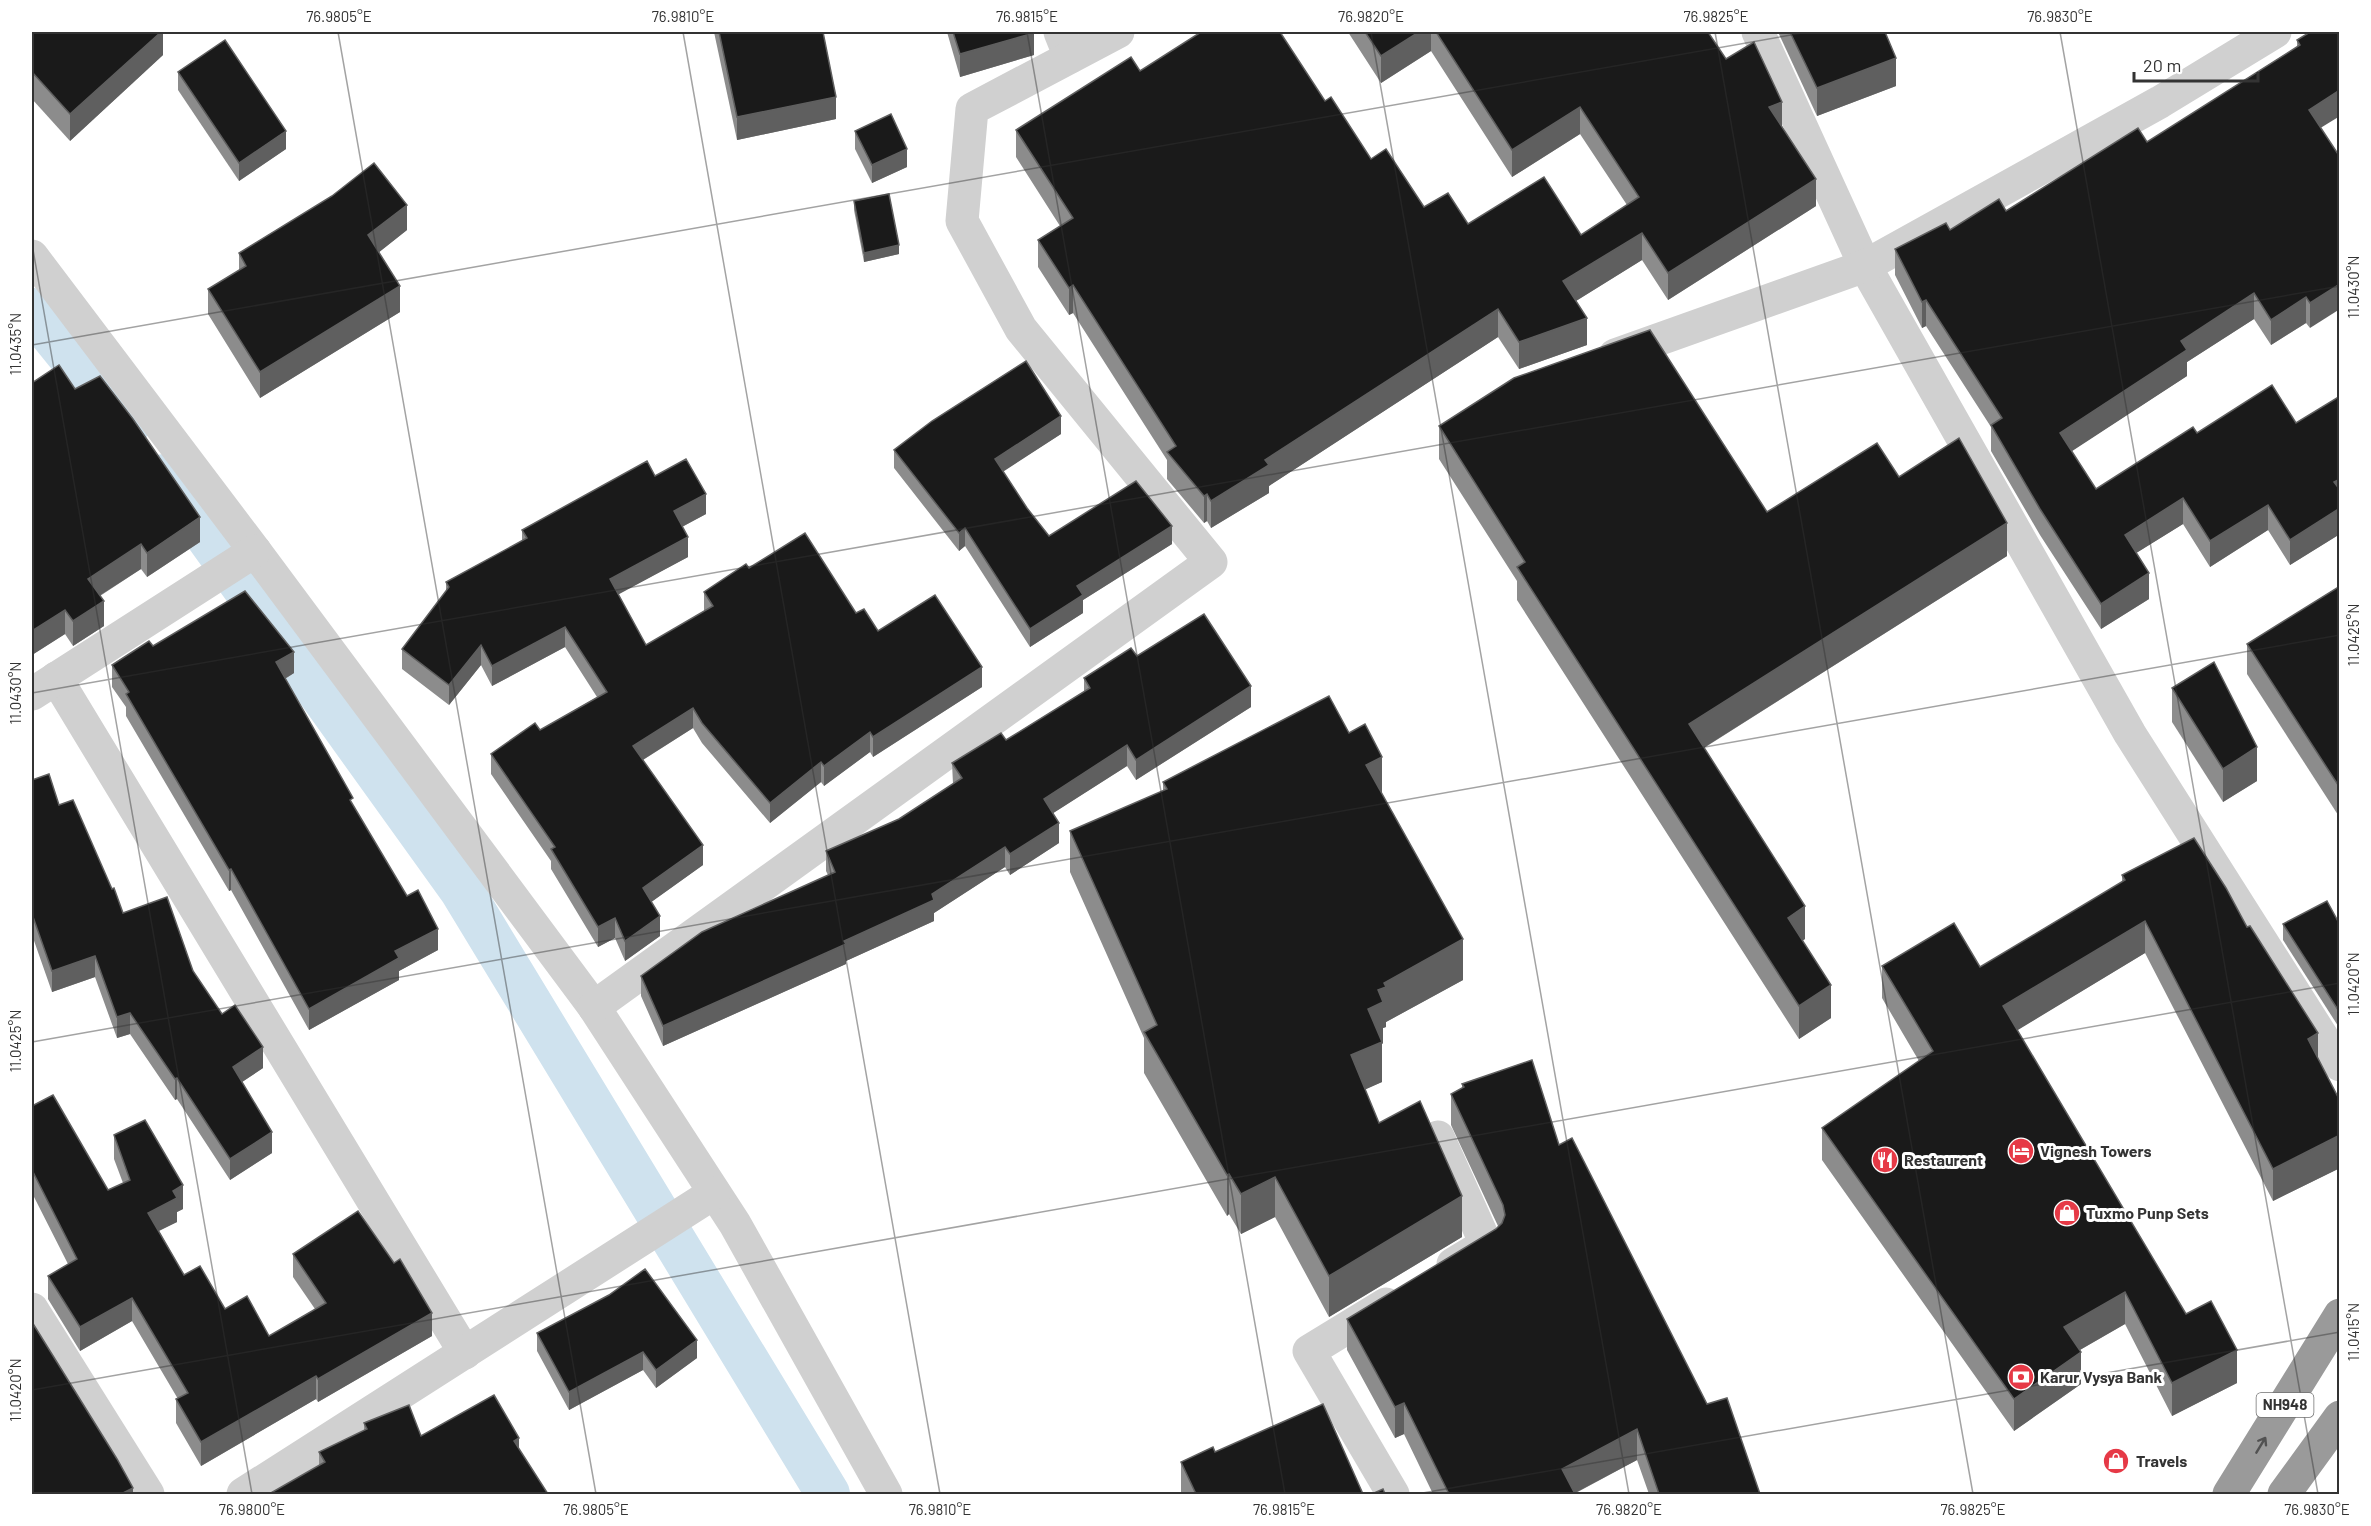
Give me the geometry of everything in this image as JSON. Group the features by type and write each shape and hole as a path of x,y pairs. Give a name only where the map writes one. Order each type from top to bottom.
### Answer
{"highway":[{"name":"NH948","path":"2229,1494 2340,1315"},
{"name":"NH948","path":"2284,1494 2340,1418"}],"street":[{"path":"594,1007 1211,562 1021,329 962,221 972,109 1065,44 1118,32"},
{"path":"1758,32 1865,266 2130,734 2340,1065"},
{"path":"1584,366 1865,266 2160,102 2275,32"},
{"path":"32,256 594,1007 712,1193 735,1224 886,1494"},
{"path":"254,552 44,686 465,1353"},
{"path":"1393,1494 1309,1351 1486,1244 1438,1137"},
{"path":"243,1494 712,1193"},
{"path":"32,1309 148,1494"}],"building":[{"path":"32,32 161,32 70,114 32,72"},
{"path":"719,32 823,32 836,97 737,117"},
{"path":"953,32 1034,32 1034,33 960,54"},
{"path":"1201,32 1280,32 1325,101 1331,97 1371,159 1386,149 1424,207 1448,193 1468,224 1544,177 1581,235 1639,197 1580,107 1512,150 1436,32 1708,32 1726,59 1754,42 1782,102 1769,107 1816,179 1668,273 1642,233 1563,281 1587,318 1519,342 1498,309 1265,460 1269,465 1211,501 1207,494 1204,496 1167,452 1176,446 1073,285 1069,288 1038,240 1073,218 1016,130 1131,57 1140,71"},
{"path":"1365,32 1419,32 1381,56"},
{"path":"1790,32 1885,32 1896,58 1817,88"},
{"path":"2310,32 2340,32 2340,90 2309,110 2340,157 2340,284 2310,303 2306,297 2271,320 2254,293 2181,341 2187,350 2060,433 2096,489 2193,427 2197,433 2272,385 2296,423 2340,396 2340,479 2334,482 2340,490 2340,508 2290,540 2268,505 2210,541 2183,498 2125,535 2149,573 2101,604 2040,509 1991,425 2002,418 1926,300 1922,302 1895,249 1946,223 1950,230 1999,199 2006,211 2138,128 2147,142 2300,45 2297,40"},
{"path":"225,40 286,131 239,163 178,72"},
{"path":"891,114 907,149 872,165 855,131"},
{"path":"374,163 407,205 368,235 400,286 260,372 208,289 246,266 239,253 332,196"},
{"path":"889,194 899,245 864,253 854,201"},
{"path":"1650,330 1767,512 1877,443 1899,477 1959,438 2007,523 1689,724 1805,906 1788,918 1831,985 1799,1006 1517,567 1525,562 1439,426 1514,378"},
{"path":"1026,361 1061,416 995,459 1027,508 1049,536 1136,481 1172,526 1077,586 1083,595 1030,629 965,528 959,533 894,450 932,421"},
{"path":"59,365 75,389 100,376 133,419 200,517 147,553 141,544 88,579 104,601 73,621 65,610 32,631 32,383"},
{"path":"686,459 706,494 674,511 688,537 610,579 646,645 713,606 704,592 746,564 749,568 805,533 856,613 864,609 878,631 935,595 982,667 873,737 870,732 824,766 821,762 770,803 702,723 693,708 633,746 703,845 643,888 660,916 625,941 615,918 598,927 551,849 555,847 491,754 535,723 540,730 607,692 565,627 492,666 481,645 449,685 402,649 449,587 446,582 527,538 522,530 647,461 655,476"},
{"path":"2340,586 2340,788 2247,644"},
{"path":"245,591 294,652 276,662 353,798 350,800 407,896 418,890 438,929 395,951 399,958 309,1009 231,869 229,870 126,694 129,692 112,665 149,641 153,646"},
{"path":"1204,614 1251,686 1136,760 1127,745 1044,799 1059,823 1010,854 1005,847 932,894 934,900 844,941 846,944 663,1026 641,976 702,932 835,872 826,851 899,819 962,778 952,763 1001,733 1006,740 1090,688 1084,678 1131,648 1137,656"},
{"path":"2214,662 2257,747 2223,769 2172,688"},
{"path":"1329,696 1349,733 1365,724 1382,757 1366,765 1463,939 1384,983 1386,987 1378,990 1383,1002 1368,1009 1382,1042 1351,1055 1379,1123 1420,1101 1462,1196 1329,1276 1275,1177 1241,1194 1229,1174 1227,1175 1144,1032 1157,1025 1070,831 1167,789 1163,782"},
{"path":"49,774 59,805 73,800 112,889 114,888 123,913 167,897 193,971 222,1014 235,1005 263,1047 233,1067 272,1132 230,1159 177,1078 175,1079 130,1013 117,1017 95,956 52,971 32,914 32,780"},
{"path":"2194,838 2226,888 2247,927 2250,926 2318,1033 2308,1039 2340,1101 2340,1135 2273,1169 2145,921 2003,1006 2186,1314 2211,1301 2237,1350 2172,1383 2125,1292 2064,1327 2081,1352 2014,1399 1822,1128 1933,1051 1882,966 1954,923 1980,967 2125,880 2122,875"},
{"path":"2327,901 2340,925 2340,1013 2283,924"},
{"path":"1532,1060 1559,1145 1572,1138 1707,1404 1727,1398 1760,1494 1659,1494 1637,1429 1562,1469 1575,1494 1449,1494 1404,1403 1395,1407 1347,1319 1496,1229 1502,1223 1505,1215 1503,1205 1451,1094 1464,1087 1462,1084"},
{"path":"53,1095 108,1190 130,1180 114,1135 145,1120 183,1185 173,1191 177,1198 148,1213 184,1275 200,1266 225,1309 247,1296 269,1336 326,1303 293,1254 358,1211 394,1263 400,1259 432,1313 318,1379 316,1376 201,1442 176,1399 188,1393 132,1298 80,1327 48,1276 77,1259 32,1170 32,1106"},
{"path":"645,1269 697,1340 656,1370 643,1352 569,1392 537,1333 609,1295"},
{"path":"32,1322 133,1488 121,1494 32,1494"},
{"path":"494,1395 519,1438 514,1441 548,1494 269,1494 325,1462 319,1452 367,1429 364,1423 409,1405 421,1436"},
{"path":"1323,1404 1363,1494 1196,1494 1181,1462 1213,1447 1215,1452"},
{"path":"1383,1489 1385,1494 1372,1494"}],"waterway":[{"path":"32,310 127,427"},
{"path":"164,476 462,891 828,1494"}],"place":[{"name":"Vignesh Towers","path":"2021,1151"},
{"name":"Restaurent","path":"1885,1160"},
{"name":"Tuxmo Punp Sets","path":"2067,1213"},
{"name":"Karur Vysya Bank","path":"2021,1377"},
{"name":"Travels","path":"2116,1461"}]}
